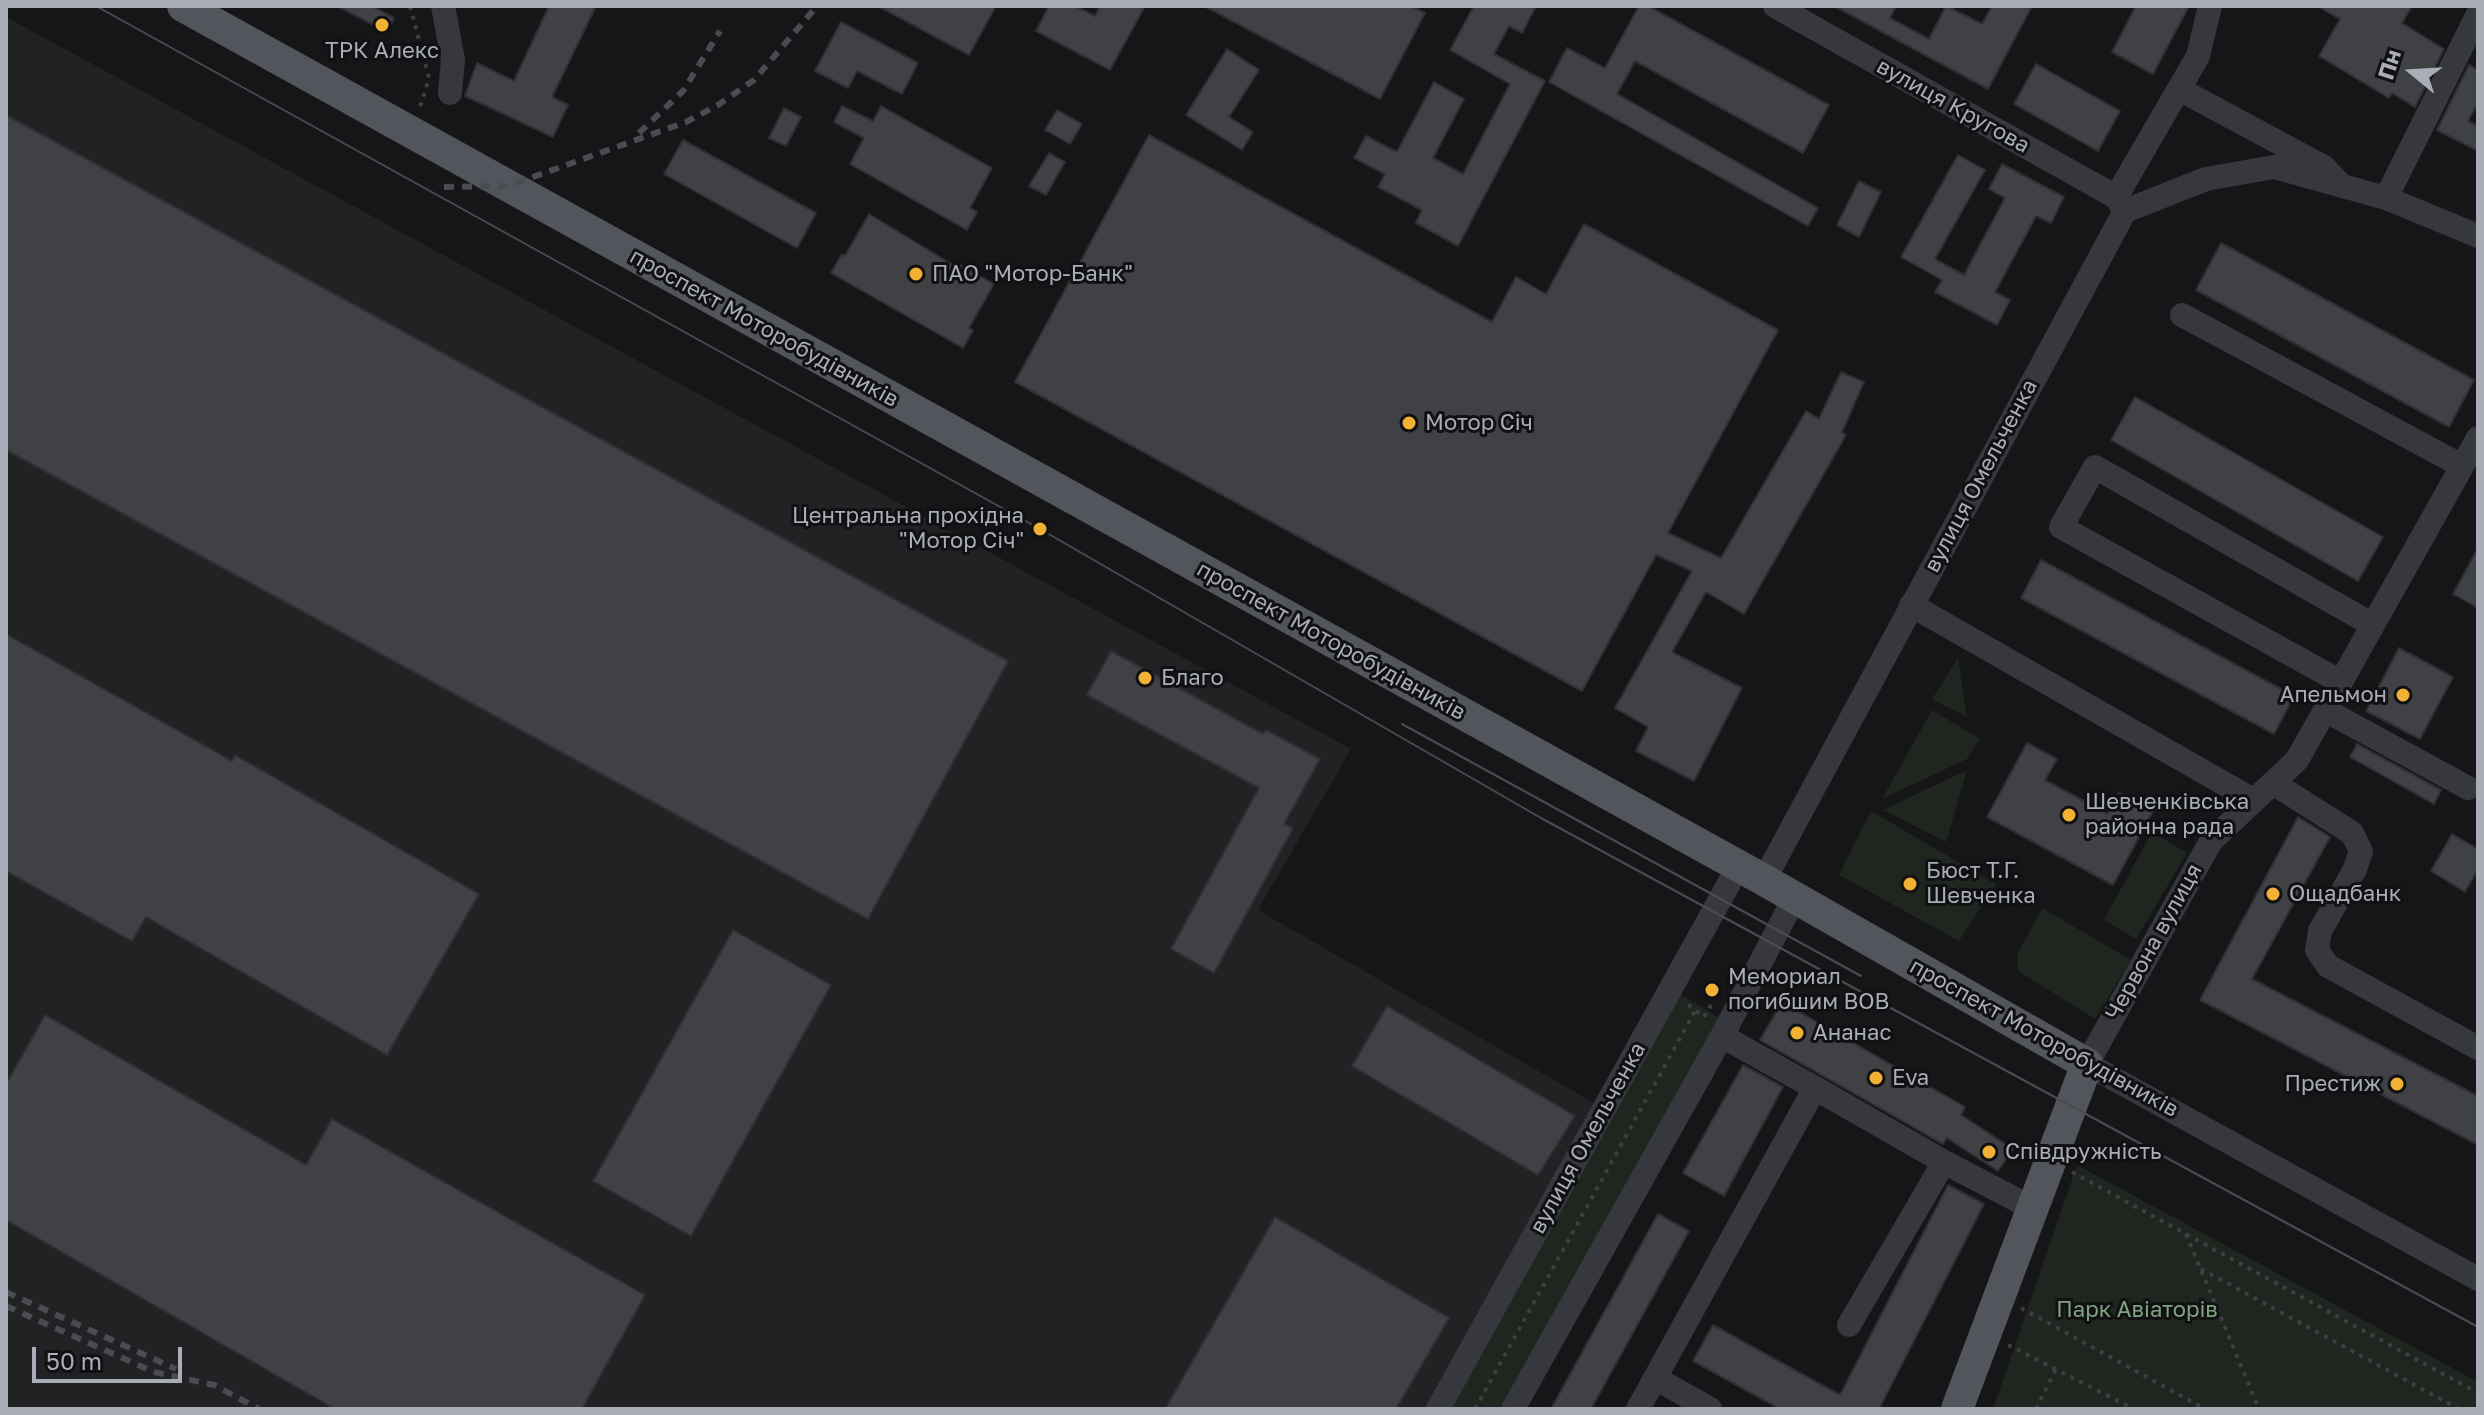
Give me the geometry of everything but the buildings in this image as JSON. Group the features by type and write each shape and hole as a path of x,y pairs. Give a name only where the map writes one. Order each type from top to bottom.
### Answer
{"main road":[{"name":"проспект Моторобудівників","path":"183,6 1795,897 2087,1064"},
{"name":"Червона вулиця","path":"1957,1409 2087,1064"}],"street":[{"path":"443,6 453,60 450,93"},
{"name":"вулиця Кругова","path":"1775,6 2120,204"},
{"name":"вулиця Омельченка","path":"1438,1409 1911,605 2198,56 2210,6"},
{"path":"2386,198 2478,14"},
{"path":"2179,89 2324,167 2342,186"},
{"path":"2120,204 2206,179 2274,167 2386,198 2478,236"},
{"path":"2182,315 2462,466"},
{"name":"Червона вулиця","path":"2087,1064 2211,841 2297,760 2478,438"},
{"path":"2341,682 2061,527 2095,467 2373,625"},
{"path":"1911,605 2253,800"},
{"path":"2325,710 2468,788"},
{"path":"2273,783 2352,833 2361,851 2355,869 2320,931 2317,950 2328,966 2478,1048"},
{"path":"1513,1409 1722,1036 1795,897"},
{"path":"1722,1036 1944,1162 2034,1209"},
{"name":"проспект Моторобудівників","path":"2087,1064 2478,1279"},
{"path":"1638,1409 1815,1088"},
{"path":"1849,1325 1944,1162"},
{"path":"1655,1378 1710,1409"}],"path":[{"path":"410,6 429,78 417,116"},
{"path":"1693,996 1687,1006 1704,1017 1716,997"},
{"path":"1475,1409 1695,1011"},
{"path":"2067,1185 2073,1171 2478,1393"},
{"path":"2186,1234 2259,1409"},
{"path":"2201,1269 2459,1409"},
{"path":"2015,1319 2025,1293"},
{"path":"2020,1307 2205,1409"},
{"path":"2000,1357 2010,1331"},
{"path":"2006,1343 2134,1409"},
{"path":"2036,1409 2056,1369"}],"shaded area":[{"path":"6,17 1351,749 1258,910 1601,1107 1433,1409 6,1409"}],"green space":[{"path":"1958,658 1967,717 1932,699"},
{"path":"1932,710 1980,739 1967,759 1882,799"},
{"path":"1967,770 1946,842 1883,810"},
{"path":"1871,811 1996,884 1959,941 1839,875"},
{"path":"2152,832 2187,853 2136,939 2104,920"},
{"path":"2042,908 2131,960 2095,1019 2018,971 2017,955"},
{"path":"1677,992 1722,1020 1504,1409 1447,1409"},
{"name":"Парк Авіаторів","path":"2077,1165 2478,1382 2478,1409 1993,1409"}],"tram line":[{"path":"96,6 1040,529 1541,818 2478,1327"},
{"path":"1402,724 1861,976"}],"railway":[{"path":"444,187 508,186 686,122 754,80 817,6"},
{"path":"639,133 683,91 720,31"},
{"path":"6,1292 176,1369"},
{"path":"6,1306 154,1372 214,1385 259,1409"}],"place":[{"name":"ТРК Алекс","path":"382,25"},
{"name":"ПАО \"Мотор-Банк\"","path":"916,274"},
{"name":"Мотор Січ","path":"1409,423"},
{"name":"Центральна прохідна \"Мотор Січ\"","path":"1040,529"},
{"name":"Благо","path":"1145,678"},
{"name":"Апельмон","path":"2403,695"},
{"name":"Шевченківська районна рада","path":"2069,815"},
{"name":"Бюст Т.Г. Шевченка","path":"1910,884"},
{"name":"Ощадбанк","path":"2273,894"},
{"name":"Мемориал погибшим ВОВ","path":"1712,990"},
{"name":"Ананас","path":"1797,1033"},
{"name":"Eva","path":"1876,1078"},
{"name":"Престиж","path":"2397,1084"},
{"name":"Співдружність","path":"1989,1152"}]}
